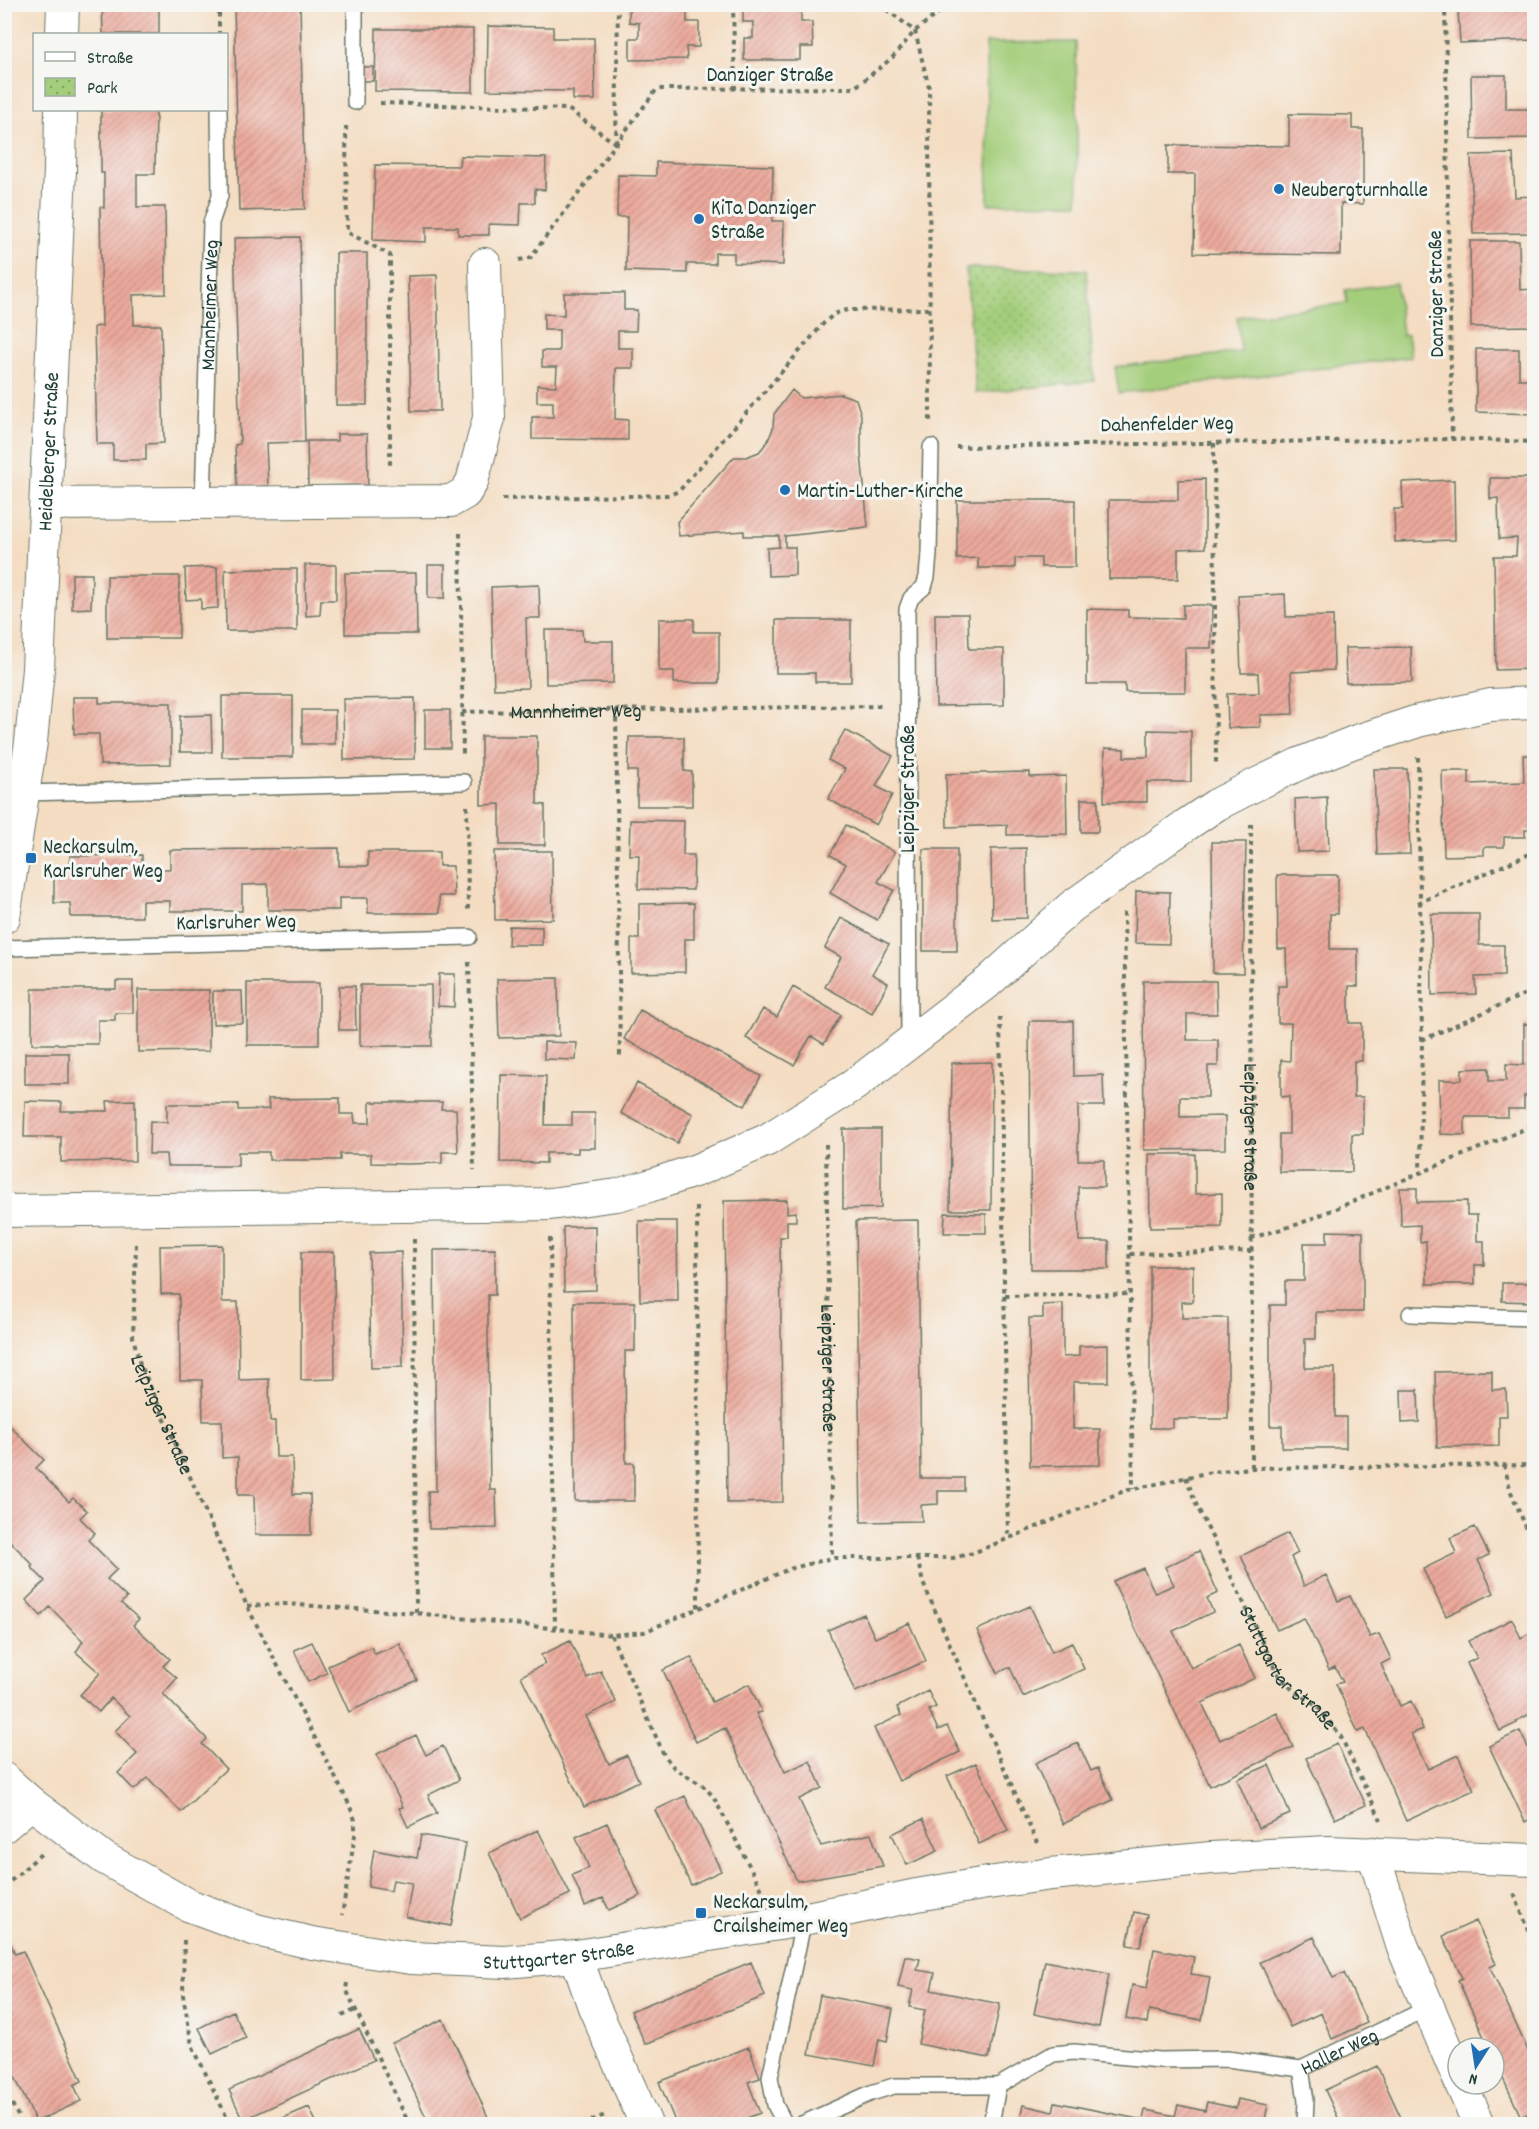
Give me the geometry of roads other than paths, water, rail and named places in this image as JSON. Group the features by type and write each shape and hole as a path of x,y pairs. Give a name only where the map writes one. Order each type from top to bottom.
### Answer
{"street":[{"path":"62,33 63,4"},
{"name":"Heidelberger Straße","path":"4,917 24,793 38,669 61,111"},
{"path":"46,504 451,501 462,495 472,482 489,418 485,264"},
{"path":"4,1210 550,1204 617,1195 697,1170 767,1140 854,1085 987,983 1071,907 1216,805 1299,764 1354,742 1418,722 1490,705 1534,703"},
{"name":"Stuttgarter Straße","path":"4,1779 31,1803 104,1858 188,1905 256,1930 344,1948 411,1958 505,1962 576,1956 792,1921 917,1894 1051,1874 1211,1858 1329,1852 1534,1860"},
{"path":"4,1827 31,1803"},
{"path":"1385,1853 1402,1945 1446,2049"},
{"path":"576,1956 594,2007 646,2124"},
{"path":"1466,2096 1479,2124"}],"lane":[{"path":"355,4 355,102"},
{"name":"Mannheimer Weg","path":"203,503 211,223 220,195 219,111"},
{"name":"Leipziger Straße","path":"909,1043 907,609 911,598 924,586 927,577 931,447"},
{"path":"24,793 464,782"},
{"name":"Karlsruher Weg","path":"4,948 469,937"},
{"path":"1410,1314 1534,1318"},
{"path":"784,2124 775,2104 770,2077 792,1921"},
{"name":"Haller Weg","path":"1305,2124 1306,2100 1301,2069 1428,2008"},
{"path":"802,2124 871,2093 894,2086 998,2086 1053,2054 1074,2052 1159,2061 1227,2059 1301,2069"},
{"path":"991,2124 998,2086"}],"place":[{"name":"Neubergturnhalle","path":"1279,189"},
{"name":"KiTa Danziger Straße","path":"699,219"},
{"name":"Martin-Luther-Kirche","path":"785,490"},
{"name":"Neckarsulm, Karlsruher Weg","path":"31,858"},
{"name":"Neckarsulm, Crailsheimer Weg","path":"701,1913"}]}
